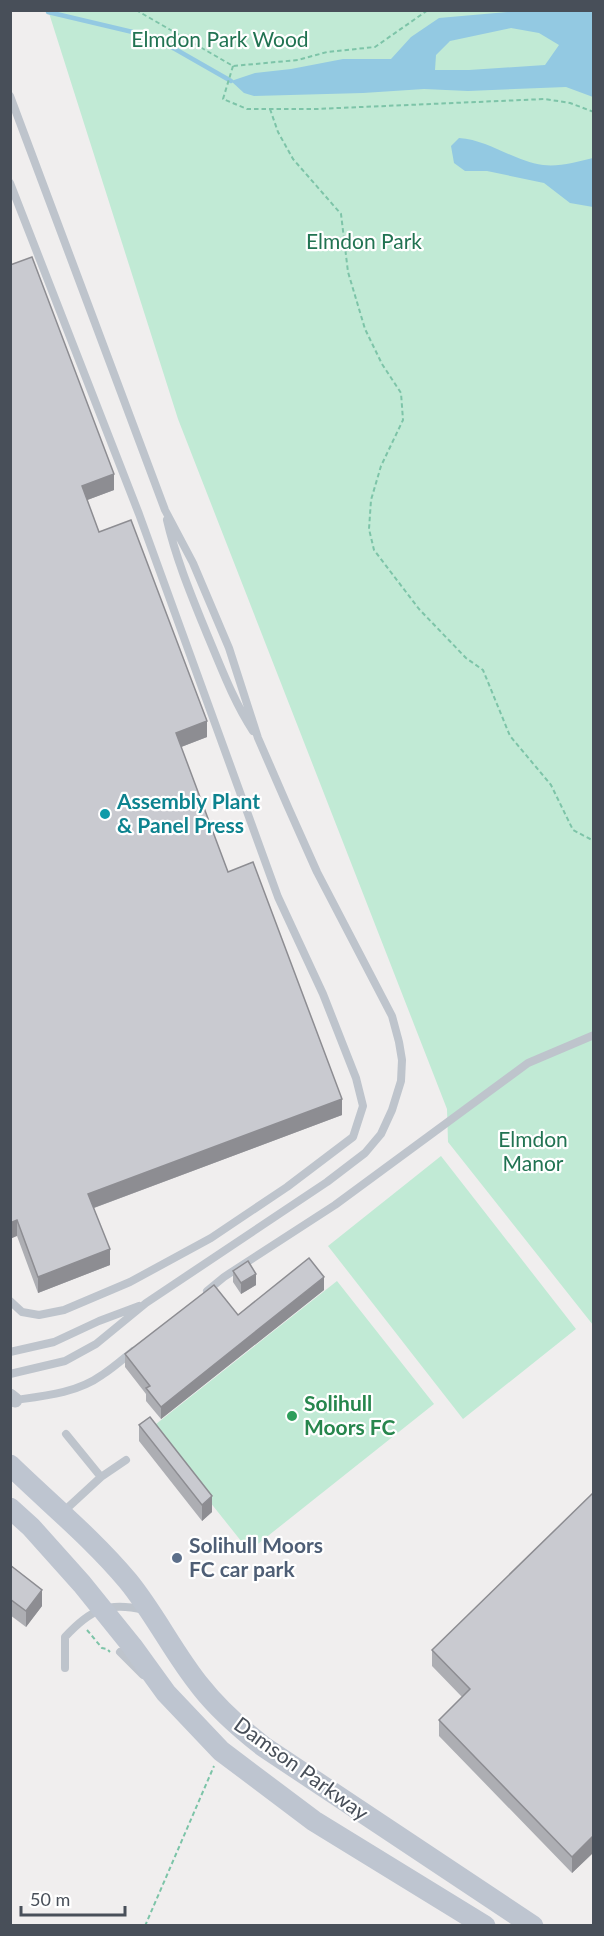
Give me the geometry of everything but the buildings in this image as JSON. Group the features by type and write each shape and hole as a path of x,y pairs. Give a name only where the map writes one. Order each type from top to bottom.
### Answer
{"street":[{"name":"Damson Parkway","path":"10,1465 99,1549 128,1581 151,1611 200,1686 237,1726 264,1747 533,1926"},
{"name":"Damson Parkway","path":"10,1508 38,1535 102,1608 166,1693 221,1751 314,1821 485,1926"}],"lane":[{"path":"10,96 165,510 193,563 229,648 258,738 317,872 392,1016 402,1060 401,1081 392,1110 381,1134 365,1154 146,1304 96,1344 65,1361 10,1374"},
{"path":"10,183 139,514 278,897 323,994 356,1078 363,1106 353,1137 287,1187 211,1238 130,1282 64,1311 39,1315 22,1312 10,1301"},
{"path":"165,510 172,540 199,613 239,709 258,738"},
{"path":"198,1298 224,1277 335,1205 528,1063 594,1035"},
{"path":"10,1352 54,1342 99,1321 146,1304"},
{"path":"12,1399 61,1393 81,1386 102,1376 137,1348"},
{"path":"66,1434 101,1477"},
{"path":"61,1514 101,1477 126,1460"},
{"path":"65,1668 65,1637 80,1621 102,1608 131,1607 151,1611"},
{"path":"120,1652 135,1668 166,1693"}],"path":[{"path":"136,10 232,66 298,60 327,52 375,47 428,10"},
{"path":"232,66 223,99 247,109 316,109 545,99 570,102 594,112"},
{"path":"270,109 278,132 293,159 341,214 348,272 364,328 382,364 401,393 403,420 381,466 370,500 369,529 374,550 419,609 466,658 483,670 510,736 551,785 573,830 594,841"},
{"path":"144,1926 221,1751"}],"green space":[{"name":"Elmdon Park","path":"48,10 593,11 593,1325 448,1142 447,1109 178,419"},
{"path":"441,1156 576,1329 463,1419 328,1246"},
{"name":"Solihull Moors FC","path":"337,1281 434,1404 249,1551 151,1428"}],"water":[{"path":"518,11 593,11 593,97 566,87 468,91 424,89 254,96 244,93 231,81 255,73 343,59 391,59 411,37 439,18","holes":["511,28 539,33 559,45 545,65 435,70 436,55 450,41"]},
{"path":"459,138 481,142 521,159 543,165 562,165 593,158 593,207 570,203 544,183 487,171 465,171 454,163 451,146"}],"waterway":[{"path":"48,12 141,34 175,49 231,81"}],"place":[{"name":"Assembly Plant & Panel Press","path":"105,814"},
{"name":"Solihull Moors FC","path":"292,1416"},
{"name":"Solihull Moors FC car park","path":"177,1558"}],"park label":[{"name":"Elmdon Park Wood","path":"220,40"},
{"name":"Elmdon Manor","path":"533,1152"}]}
